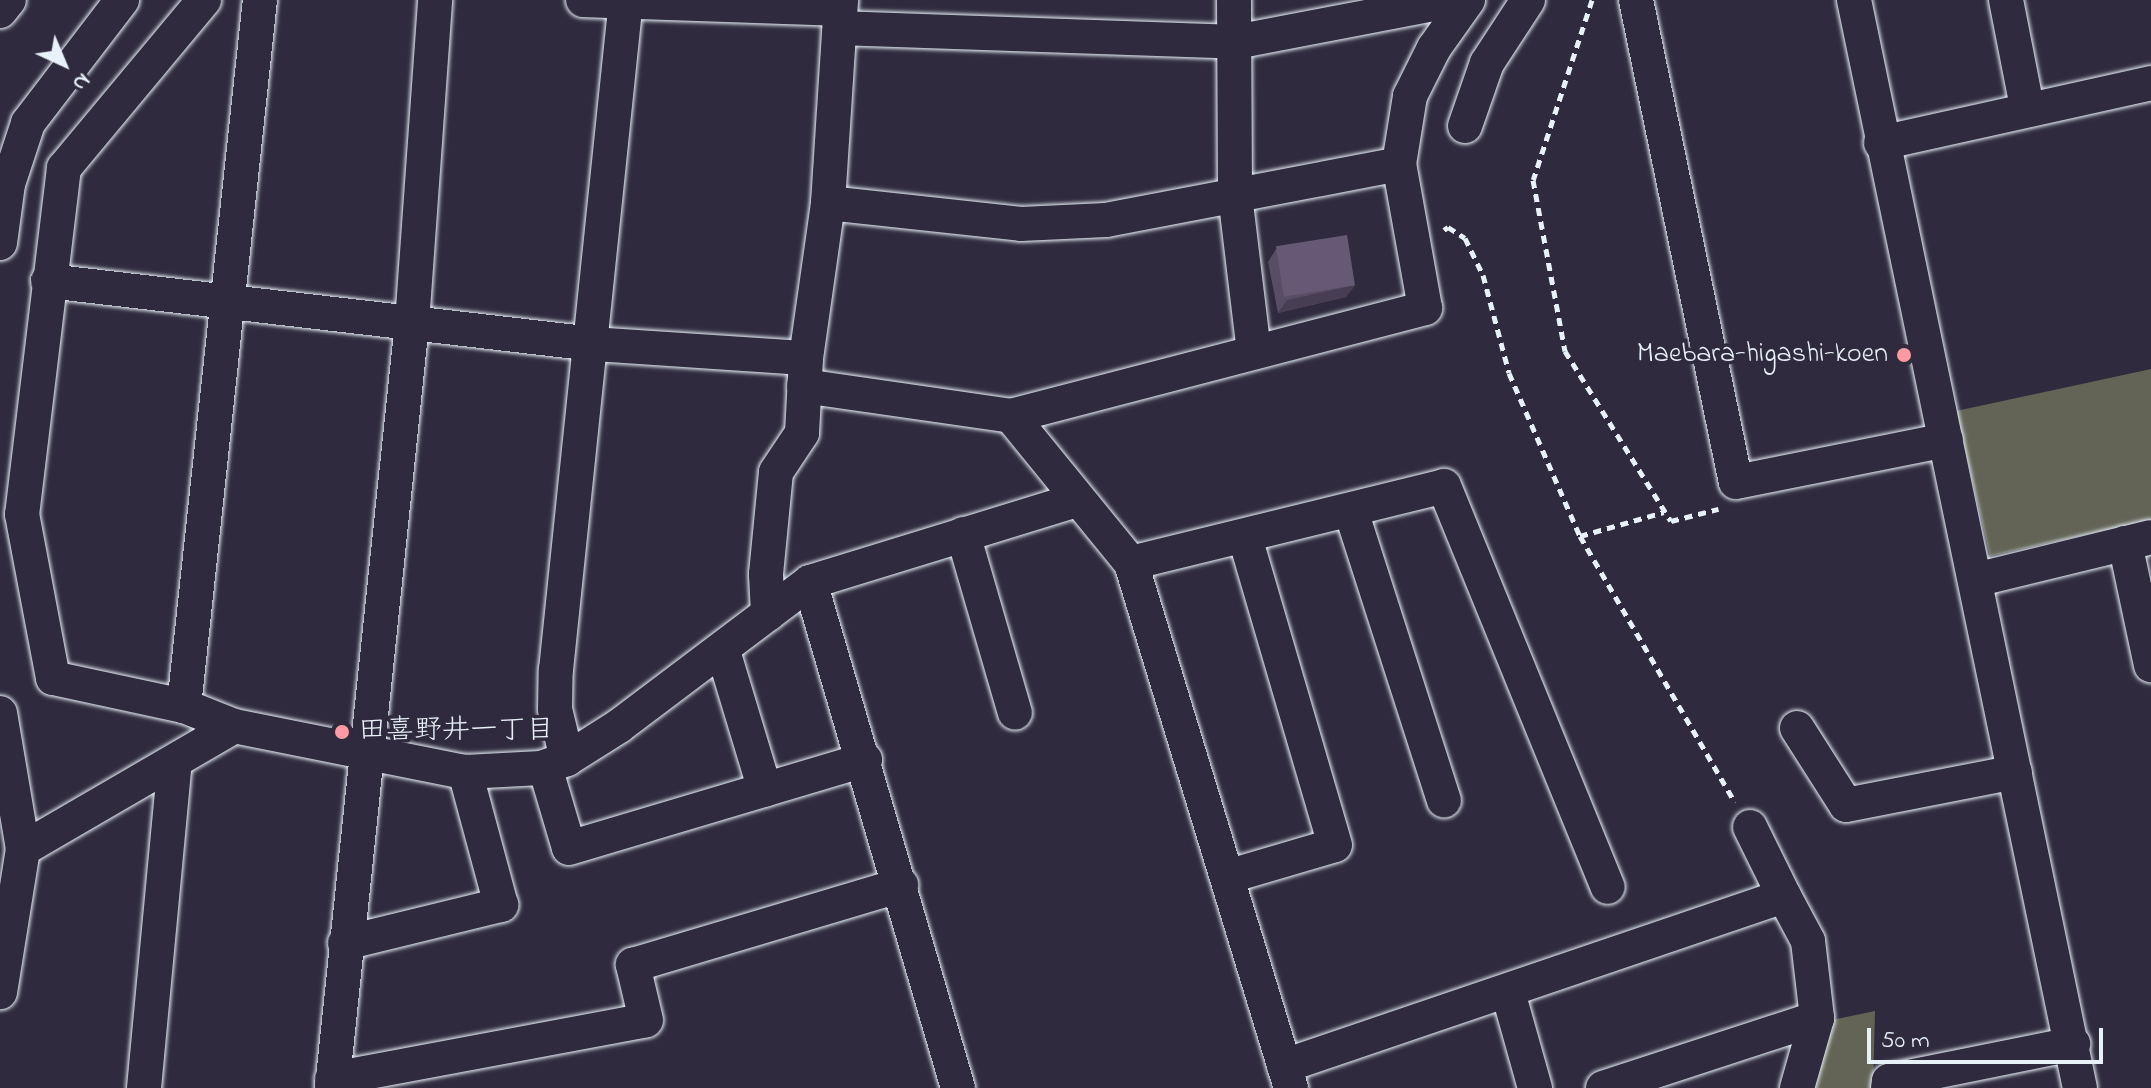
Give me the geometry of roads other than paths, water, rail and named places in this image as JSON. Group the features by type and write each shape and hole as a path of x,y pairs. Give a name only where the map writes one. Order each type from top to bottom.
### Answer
{"street":[{"path":"0,11 9,0"},
{"path":"0,243 8,184 28,123 122,0"},
{"path":"204,0 64,168 22,514 53,678 184,706 234,726 465,772 556,763 723,651 810,582 1077,500"},
{"path":"184,706 260,0"},
{"path":"435,0 412,323 364,751 332,1084 646,1020 633,965 901,885"},
{"path":"583,0 840,13 1235,42 1456,0"},
{"path":"1234,0 1235,195 1254,351"},
{"path":"48,281 226,305 412,323 805,372 1011,416 1425,308 1399,164 1410,96 1434,48 1468,0"},
{"path":"1465,126 1487,63 1528,0"},
{"path":"1636,0 1736,482 1946,440"},
{"path":"1854,0 1881,143 1946,440 2080,1088"},
{"path":"2006,0 2027,107"},
{"path":"626,2 593,344 556,670 556,763 569,848 865,760"},
{"path":"768,614 766,574 776,472 802,433 805,372 828,203 840,13"},
{"path":"1881,143 2027,107 2151,83"},
{"path":"828,203 1021,224 1106,220 1399,164"},
{"path":"1011,416 1131,563 1230,876 1288,1077 1508,992 1784,896"},
{"path":"1131,563 1444,486 1608,887"},
{"path":"1351,511 1444,800"},
{"path":"963,534 1015,713"},
{"path":"1230,876 1335,845 1245,537"},
{"path":"1975,580 2138,540 2151,665"},
{"path":"810,582 865,760 958,1088"},
{"path":"723,651 765,790"},
{"path":"0,713 23,849 0,976 0,992"},
{"path":"23,849 234,726"},
{"path":"1797,728 1846,805 2015,772"},
{"path":"144,1088 175,763"},
{"path":"345,943 501,905 465,772"},
{"path":"1750,827 1808,941 1817,1018 1797,1088"},
{"path":"1508,992 1535,1088"},
{"path":"1603,1088 1817,1018"},
{"path":"1888,1088 1889,1081 2073,1044"}],"place":[{"name":"Maebara-higashi-koen","path":"1904,355"},
{"name":"田喜野井一丁目","path":"342,732"}]}
